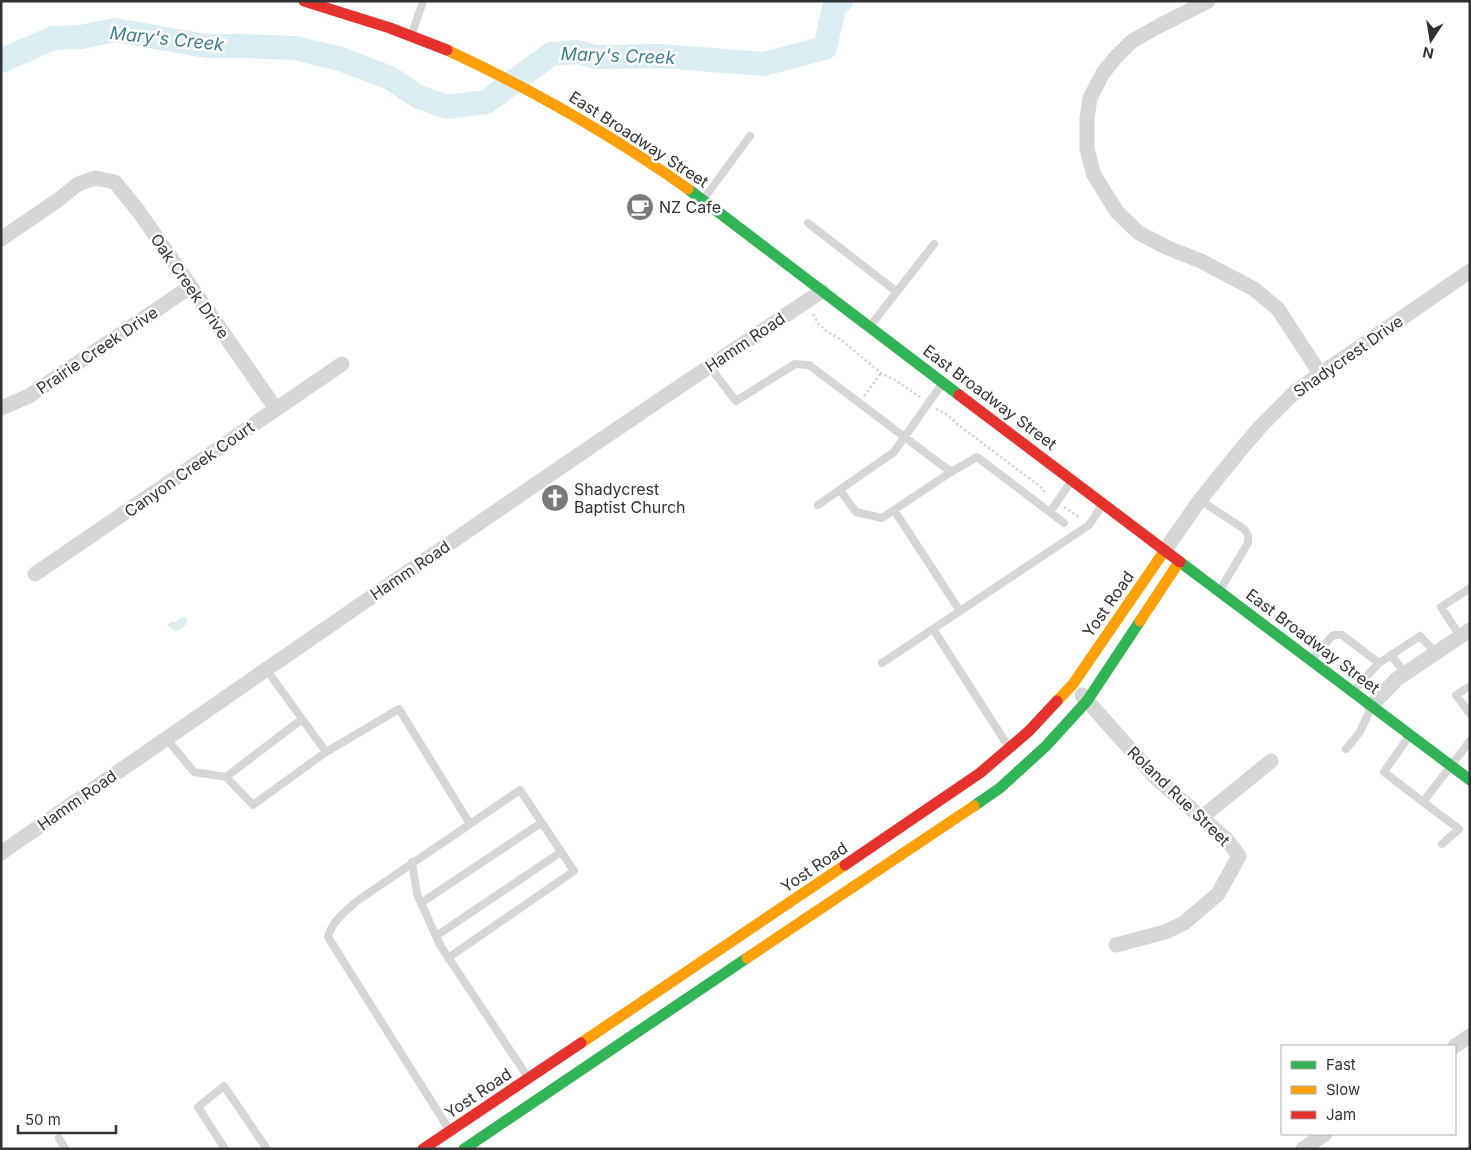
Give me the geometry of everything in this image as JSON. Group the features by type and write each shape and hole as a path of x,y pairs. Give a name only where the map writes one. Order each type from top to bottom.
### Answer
{"main road":[{"name":"East Broadway Street","path":"304,1 353,15 411,36 475,63 550,101 636,153 703,199 1179,562 1470,780"},
{"name":"Yost Road","path":"464,1149 1000,788 1029,731 1073,684 1165,550"},
{"name":"Yost Road","path":"424,1149 980,773 1046,746 1087,701 1179,562"},
{"path":"844,866 857,885"},
{"path":"639,1004 651,1023"}],"street":[{"path":"1208,1 1132,41 1114,58 1103,73 1090,98 1087,118 1087,149 1094,175 1116,212 1139,233 1241,281 1278,309 1321,375"},
{"name":"Oak Creek Drive","path":"1,239 78,184 95,178 115,182 276,409"},
{"name":"Shadycrest Drive","path":"1165,550 1200,500 1262,425 1296,391 1470,271"},
{"name":"Prairie Creek Drive","path":"1,408 28,396 190,287"},
{"name":"Hamm Road","path":"1,853 266,669 709,366 822,291"},
{"name":"Canyon Creek Court","path":"35,574 342,364"},
{"path":"1372,706 1397,679 1465,633"},
{"name":"Roland Rue Street","path":"1073,684 1156,778 1227,840 1239,856 1218,894 1184,923 1166,932 1116,944"},
{"path":"1201,818 1272,761"},
{"path":"1456,1045 1470,1036"},
{"path":"1303,1149 1324,1135"}],"lane":[{"path":"411,36 424,1"},
{"path":"703,199 750,136"},
{"path":"808,223 897,292"},
{"path":"870,327 934,244"},
{"path":"709,366 736,401 794,364 809,366 950,472"},
{"path":"818,506 894,452 943,382"},
{"path":"840,490 856,512 882,518 950,472 977,457 1064,523"},
{"path":"1050,512 1072,480"},
{"path":"1200,500 1244,529 1248,536 1248,543 1219,592"},
{"path":"882,663 1089,526 1103,503"},
{"path":"894,510 960,611"},
{"path":"1465,633 1441,607 1470,588"},
{"path":"933,629 1016,757"},
{"path":"1311,661 1327,641 1336,634 1342,635 1378,663"},
{"path":"1352,692 1378,663 1420,636 1436,653"},
{"path":"1391,655 1405,674"},
{"path":"266,669 326,752"},
{"path":"1470,686 1456,695 1470,714"},
{"path":"1346,749 1360,732 1372,706"},
{"path":"166,738 194,772 226,777 253,805 326,752 398,709 470,824"},
{"path":"226,777 302,719"},
{"path":"1410,735 1384,772 1459,830 1442,844"},
{"path":"1422,802 1470,741"},
{"path":"448,958 574,871 520,790 357,901 336,921 330,929 328,937 450,1131"},
{"path":"421,903 542,823"},
{"path":"436,936 561,852"},
{"path":"412,862 416,894 440,945 528,1078"},
{"path":"225,1149 198,1107 224,1086 267,1149"},
{"path":"59,1138 65,1149"}],"path":[{"path":"803,304 826,331 840,339 881,373 910,389 928,404 948,415 1043,489 1046,497 1089,526"},
{"path":"859,403 881,373"}],"shaded area":[{"path":"186,617 188,621 182,629 175,631 167,625 171,622 176,622"}],"waterway":[{"name":"Mary's Creek","path":"1,61 53,38 81,37 115,30 206,46 295,48 340,59 390,78 419,97 447,107 486,102 551,54 577,52 596,57 661,56 764,64 825,48 834,7 841,1"}],"traffic: fast":[{"path":"688,189 959,395"},
{"path":"1180,562 1470,780"},
{"path":"974,806 1000,788 1046,746 1087,701 1140,621"},
{"path":"464,1149 747,958"}],"traffic: slow":[{"path":"447,50 570,114 630,150 688,189"},
{"path":"1057,701 1073,684 1165,550"},
{"path":"1140,621 1179,562"},
{"path":"747,958 974,806"},
{"path":"581,1043 845,865"}],"traffic: jam":[{"path":"304,1 390,28 447,50"},
{"path":"959,395 1180,562"},
{"path":"845,865 980,773 1029,731 1057,701"},
{"path":"423,1149 581,1043"}],"place":[{"name":"NZ Cafe","path":"640,207"},
{"name":"Shadycrest Baptist Church","path":"555,498"}]}
